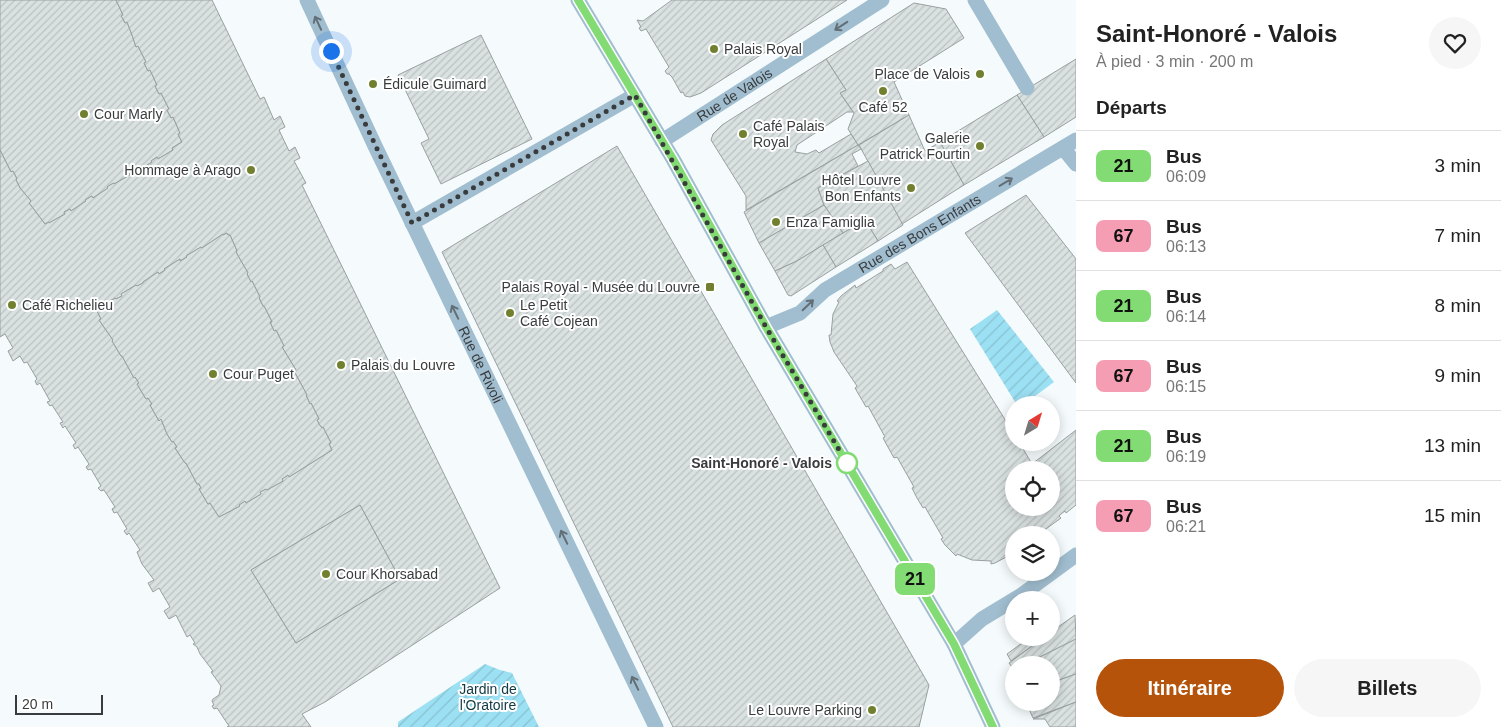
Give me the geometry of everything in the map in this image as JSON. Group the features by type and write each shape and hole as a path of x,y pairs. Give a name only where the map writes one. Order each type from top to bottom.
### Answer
{"street":[{"name":"Rue de Rivoli","path":"307,0 412,223 656,727"},
{"path":"578,0 662,141 766,327 954,644 993,727"},
{"name":"Rue de Valois","path":"662,141 882,0"},
{"path":"975,0 1027,88"},
{"path":"412,223 635,95"},
{"name":"Rue des Bons Enfants","path":"766,327 800,313 825,290 1076,140"},
{"path":"1063,148 1076,164"},
{"path":"954,644 982,618 1020,596 1076,555"}],"green space":[{"path":"997,310 1054,382 1035,396 1011,396 970,329"},
{"name":"Jardin de l'Oratoire","path":"485,664 512,673 539,727 398,727 398,722"}],"building":[{"name":"Cour Marly","path":"0,0 116,0 123,15 121,16 125,23 127,22 136,47 138,46 146,62 144,63 148,71 150,70 157,85 155,86 169,109 167,110 171,118 173,117 182,142 172,148 173,150 158,159 157,157 136,172 135,170 130,175 110,185 93,198 92,196 71,211 70,209 64,212 65,214 45,224 29,203 31,201 20,188 13,171 11,172 0,150"},
{"name":"Palais du Louvre","path":"116,0 212,0 260,99 264,97 274,120 280,116 285,127 279,130 289,151 295,147 300,158 294,161 306,183 302,185 500,588 325,702 302,714 311,727 227,727 229,726 217,708 214,709 212,706 214,705 212,701 219,695 221,686 211,672 213,671 193,644 195,643 190,635 187,637 176,615 169,619 164,611 170,607 159,588 153,592 148,583 154,580 142,564 137,552 140,550 129,533 127,535 124,531 127,529 117,512 114,513 112,509 115,507 104,490 101,491 98,488 101,486 91,469 88,470 86,467 89,464 78,447 75,449 73,445 76,443 65,426 63,428 60,423 63,422 52,405 50,406 47,402 50,401 40,383 37,385 35,381 37,379 27,362 24,363 20,356 13,361 8,351 13,348 5,334 0,337 0,150 11,172 13,171 20,188 31,201 29,203 45,224 65,214 64,212 70,209 71,211 92,196 93,198 135,170 136,172 157,157 158,159 173,150 172,148 182,142 173,117 171,118 161,93 159,94 155,86 157,85 150,70 148,71 144,63 146,62 138,46 136,47 127,22 125,23 121,16 123,15","holes":["227,233 230,235 237,254 272,322 270,322 274,331 276,330 284,346 282,347 296,370 294,371 319,419 317,420 319,424 323,427 331,443 329,444 332,450 289,477 288,475 282,479 283,481 260,492 261,494 246,503 245,501 240,506 219,517 199,489 201,488 199,484 197,484 186,463 175,448 177,447 167,434 161,419 159,421 150,405 152,404 148,398 146,399 137,384 139,383 134,378 113,340 99,320 101,319 97,311 101,309 100,307 122,296 121,294 143,283 158,272 159,274 180,259 180,261","360,505 400,579 296,643 251,570"]},
{"name":"Palais Royal","path":"672,0 847,0 701,93 690,97 685,96 683,92 681,93 672,77 667,74 665,71 669,67 646,29 641,31 637,20 643,21"},
{"path":"914,3 946,9 964,38 894,82 909,115 858,145 848,129 854,113 840,93 846,90 826,59"},
{"path":"481,35 532,139 441,184 421,143 429,139 398,75"},
{"path":"826,59 846,90 840,93 853,112 847,112 797,145 795,152 807,154 816,150 819,153 851,134 858,145 746,210 746,196 711,140 713,134 722,125"},
{"path":"1076,59 1076,117 1044,137 1017,95"},
{"path":"1017,95 1044,137 964,185 940,142"},
{"path":"909,115 925,151 940,142 964,185 902,224 859,145"},
{"path":"858,145 861,149 852,154 858,166 818,188 824,205 759,243 744,212"},
{"path":"617,146 929,685 919,727 673,727 442,252"},
{"path":"868,161 903,225 878,241 865,220 843,233 824,205 818,188"},
{"path":"1026,195 1076,259 1076,383 965,233"},
{"path":"824,205 843,233 797,261 775,271 759,243"},
{"path":"865,220 878,241 836,267 823,245"},
{"name":"Cour Puget","path":"227,233 230,235 237,254 272,322 270,322 274,331 276,330 284,346 282,347 296,370 294,371 319,419 317,420 319,424 323,427 331,443 329,444 332,450 289,477 288,475 282,479 283,481 260,492 261,494 246,503 245,501 240,506 219,517 199,489 201,488 199,484 197,484 186,463 175,448 177,447 167,434 161,419 159,421 150,405 152,404 148,398 146,399 137,384 139,383 134,378 113,340 99,320 101,319 97,311 101,309 100,307 122,296 121,294 136,285 143,283 158,272 159,274 180,259 180,261"},
{"path":"823,245 836,267 791,296 788,295 775,271 797,261"},
{"path":"907,262 1005,420 1005,451 1024,451 1030,461 1005,461 1005,516 1059,516 1061,518 1050,526 1005,526 1005,558 995,563 991,564 991,561 972,560 957,554 956,556 945,545 925,507 923,508 917,498 912,488 914,487 897,457 894,458 868,406 866,407 855,388 857,386 834,352 830,342 829,335 831,335 833,314 839,302 837,301 855,285 856,288 891,264 895,269"},
{"path":"1076,430 1076,505 1066,513 1065,511 1061,514 1060,461 1036,461 1049,451 1060,451 1060,442"},
{"name":"Cour Khorsabad","path":"360,505 400,579 296,643 251,570"},
{"path":"1075,615 1076,639 1042,656 1019,656 1032,646 1060,646 1060,626"},
{"path":"1076,639 1076,674 1060,680 1060,656 1042,656"},
{"path":"1018,646 1032,646 1018,656 1008,656 1007,654"},
{"path":"1076,674 1076,702 1060,708 1060,680"},
{"path":"1076,702 1076,727 1050,727 1045,719 1033,719 1053,711 1060,711 1060,708"},
{"path":"1030,711 1052,711 1033,718"}],"bus line":[{"name":"21","path":"578,0 673,159 766,327 954,644 993,727"}],"place":[{"name":"Palais Royal","path":"714,49"},
{"name":"Place de Valois","path":"980,74"},
{"name":"Édicule Guimard","path":"373,84"},
{"name":"Café 52","path":"883,91"},
{"name":"Cour Marly","path":"84,114"},
{"name":"Café Palais Royal","path":"743,134"},
{"name":"Galerie Patrick Fourtin","path":"980,146"},
{"name":"Hommage à Arago","path":"251,170"},
{"name":"Hôtel Louvre Bon Enfants","path":"911,188"},
{"name":"Enza Famiglia","path":"776,222"},
{"name":"Palais Royal - Musée du Louvre","path":"710,287"},
{"name":"Café Richelieu","path":"12,305"},
{"name":"Le Petit Café Cojean","path":"510,313"},
{"name":"Palais du Louvre","path":"341,365"},
{"name":"Cour Puget","path":"213,374"},
{"name":"Saint-Honoré - Valois","path":"847,463"},
{"name":"Cour Khorsabad","path":"326,574"},
{"name":"Le Louvre Parking","path":"872,710"}],"route":[{"path":"331,51 412,223 635,95 673,159 766,327 847,463"}]}
